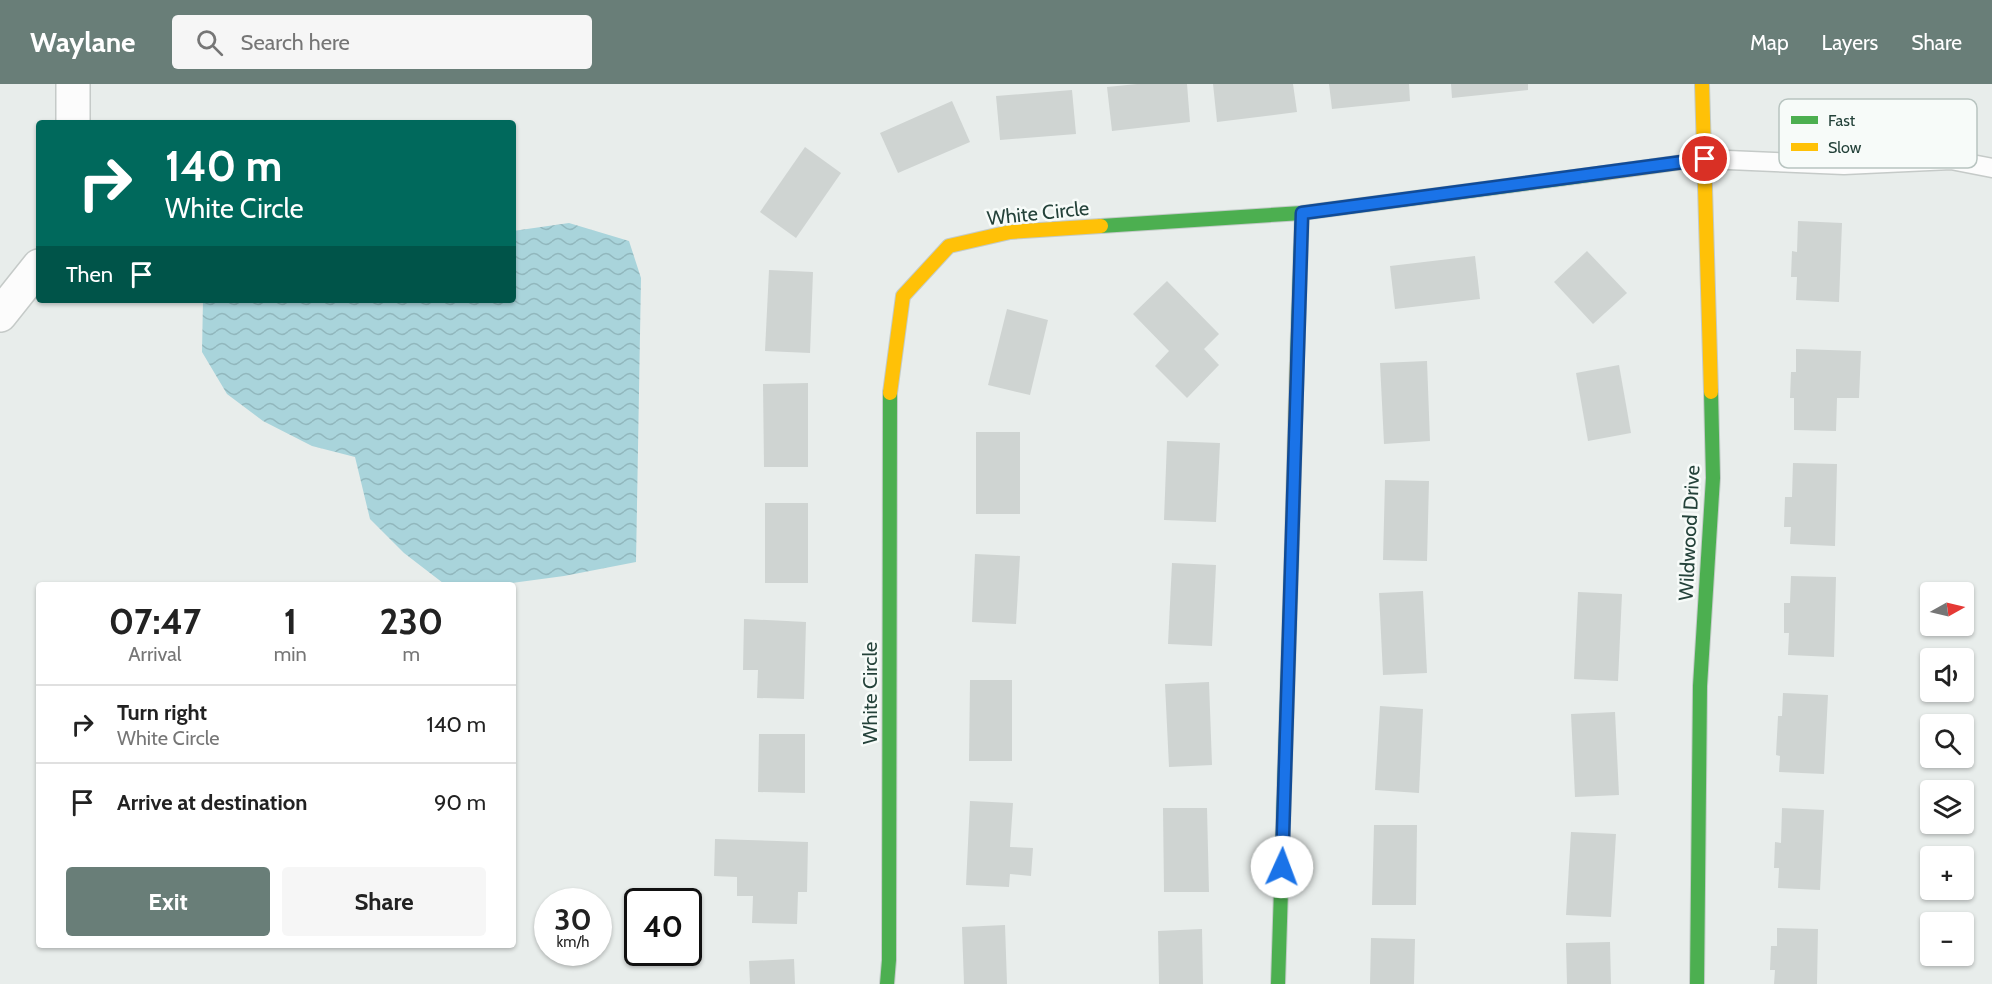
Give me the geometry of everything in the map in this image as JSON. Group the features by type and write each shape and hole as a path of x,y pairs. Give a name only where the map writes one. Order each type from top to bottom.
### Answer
{"street":[{"path":"73,84 74,120"},
{"name":"Wildwood Drive","path":"1697,984 1700,686 1713,478 1702,84"},
{"name":"White Circle","path":"887,984 889,960 889,399 903,296 949,246 1010,232 1302,213 1705,159"},
{"path":"1278,984 1302,213"},
{"path":"0,315 36,270"}],"lane":[{"path":"1705,159 1779,162"},
{"path":"1977,165 1992,168"}],"water":[{"path":"569,223 629,241 641,278 636,562 516,582 442,582 404,553 370,519 355,457 312,446 263,421 227,394 202,352 203,303 516,303 516,231"}],"building":[{"path":"1137,84 1187,84 1190,122 1112,131 1107,87"},
{"path":"1213,84 1293,84 1297,112 1217,122"},
{"path":"1329,84 1409,84 1410,101 1332,109"},
{"path":"1451,84 1528,84 1528,90 1452,98"},
{"path":"1072,90 1076,134 1000,140 996,96"},
{"path":"952,101 970,142 898,173 880,133"},
{"path":"805,147 841,173 796,238 760,212"},
{"path":"1798,221 1842,223 1839,302 1796,300 1797,277 1791,277 1792,251 1797,252"},
{"path":"1587,251 1627,293 1593,324 1554,282"},
{"path":"1475,256 1480,299 1395,309 1390,266"},
{"path":"769,270 813,272 810,353 765,351"},
{"path":"1167,281 1219,334 1204,349 1219,365 1187,398 1155,366 1169,351 1133,314"},
{"path":"1007,309 1048,320 1030,395 988,385"},
{"path":"1796,349 1861,351 1859,398 1837,398 1836,431 1794,430 1794,398 1790,398 1791,372 1796,372"},
{"path":"1427,361 1430,441 1384,444 1380,363"},
{"path":"1619,365 1631,433 1588,441 1576,373"},
{"path":"808,383 808,467 764,467 763,384"},
{"path":"976,432 1020,432 1020,514 976,514"},
{"path":"1167,441 1220,443 1216,522 1164,520"},
{"path":"1793,463 1837,464 1835,546 1790,544 1791,527 1784,527 1785,497 1792,497"},
{"path":"1385,480 1429,481 1427,561 1383,560"},
{"path":"765,503 808,503 808,583 765,583"},
{"path":"975,554 1020,556 1016,624 972,622"},
{"path":"1172,563 1216,565 1212,646 1168,644"},
{"path":"1791,576 1836,577 1834,657 1788,655 1789,633 1784,633 1784,603 1790,603"},
{"path":"1423,591 1427,673 1383,675 1379,593"},
{"path":"1578,592 1622,594 1618,681 1574,679"},
{"path":"744,619 806,622 804,699 757,698 758,670 743,670"},
{"path":"970,680 1012,680 1012,761 969,761"},
{"path":"1209,682 1212,765 1169,767 1165,684"},
{"path":"1783,693 1828,695 1824,774 1779,772 1780,756 1776,755 1778,716 1782,716"},
{"path":"1380,706 1423,709 1419,793 1375,790"},
{"path":"1615,712 1619,795 1575,797 1571,714"},
{"path":"759,734 805,734 805,793 758,792"},
{"path":"970,801 1013,803 1010,847 1033,848 1031,876 1010,874 1009,887 966,885"},
{"path":"1163,808 1207,808 1209,892 1164,892"},
{"path":"1782,808 1824,810 1820,890 1778,888 1779,868 1774,868 1775,842 1781,843"},
{"path":"1374,825 1417,825 1416,905 1372,905"},
{"path":"1571,832 1616,834 1611,917 1566,915"},
{"path":"715,839 808,842 807,892 798,892 797,924 752,923 753,896 737,896 737,877 714,876"},
{"path":"1005,925 1007,984 964,984 962,927"},
{"path":"1777,928 1818,929 1817,984 1774,984 1775,970 1770,970 1771,946 1777,946"},
{"path":"1202,929 1203,984 1159,984 1158,931"},
{"path":"1371,938 1415,939 1414,984 1370,984"},
{"path":"1610,942 1611,984 1567,984 1566,943"},
{"path":"794,959 795,984 750,984 749,961"}],"traffic: fast":[{"path":"1101,226 1302,213 1604,173"},
{"path":"1297,361 1302,213"},
{"path":"1697,984 1700,686 1713,478 1711,392"},
{"path":"887,984 889,960 890,393"},
{"path":"1278,984 1292,542"}],"traffic: slow":[{"path":"1702,84 1711,392"},
{"path":"1604,173 1705,159"},
{"path":"890,393 903,296 949,246 1010,232 1101,226"},
{"path":"1292,542 1297,361"}],"route":[{"path":"1282,867 1302,213 1705,159"}]}
